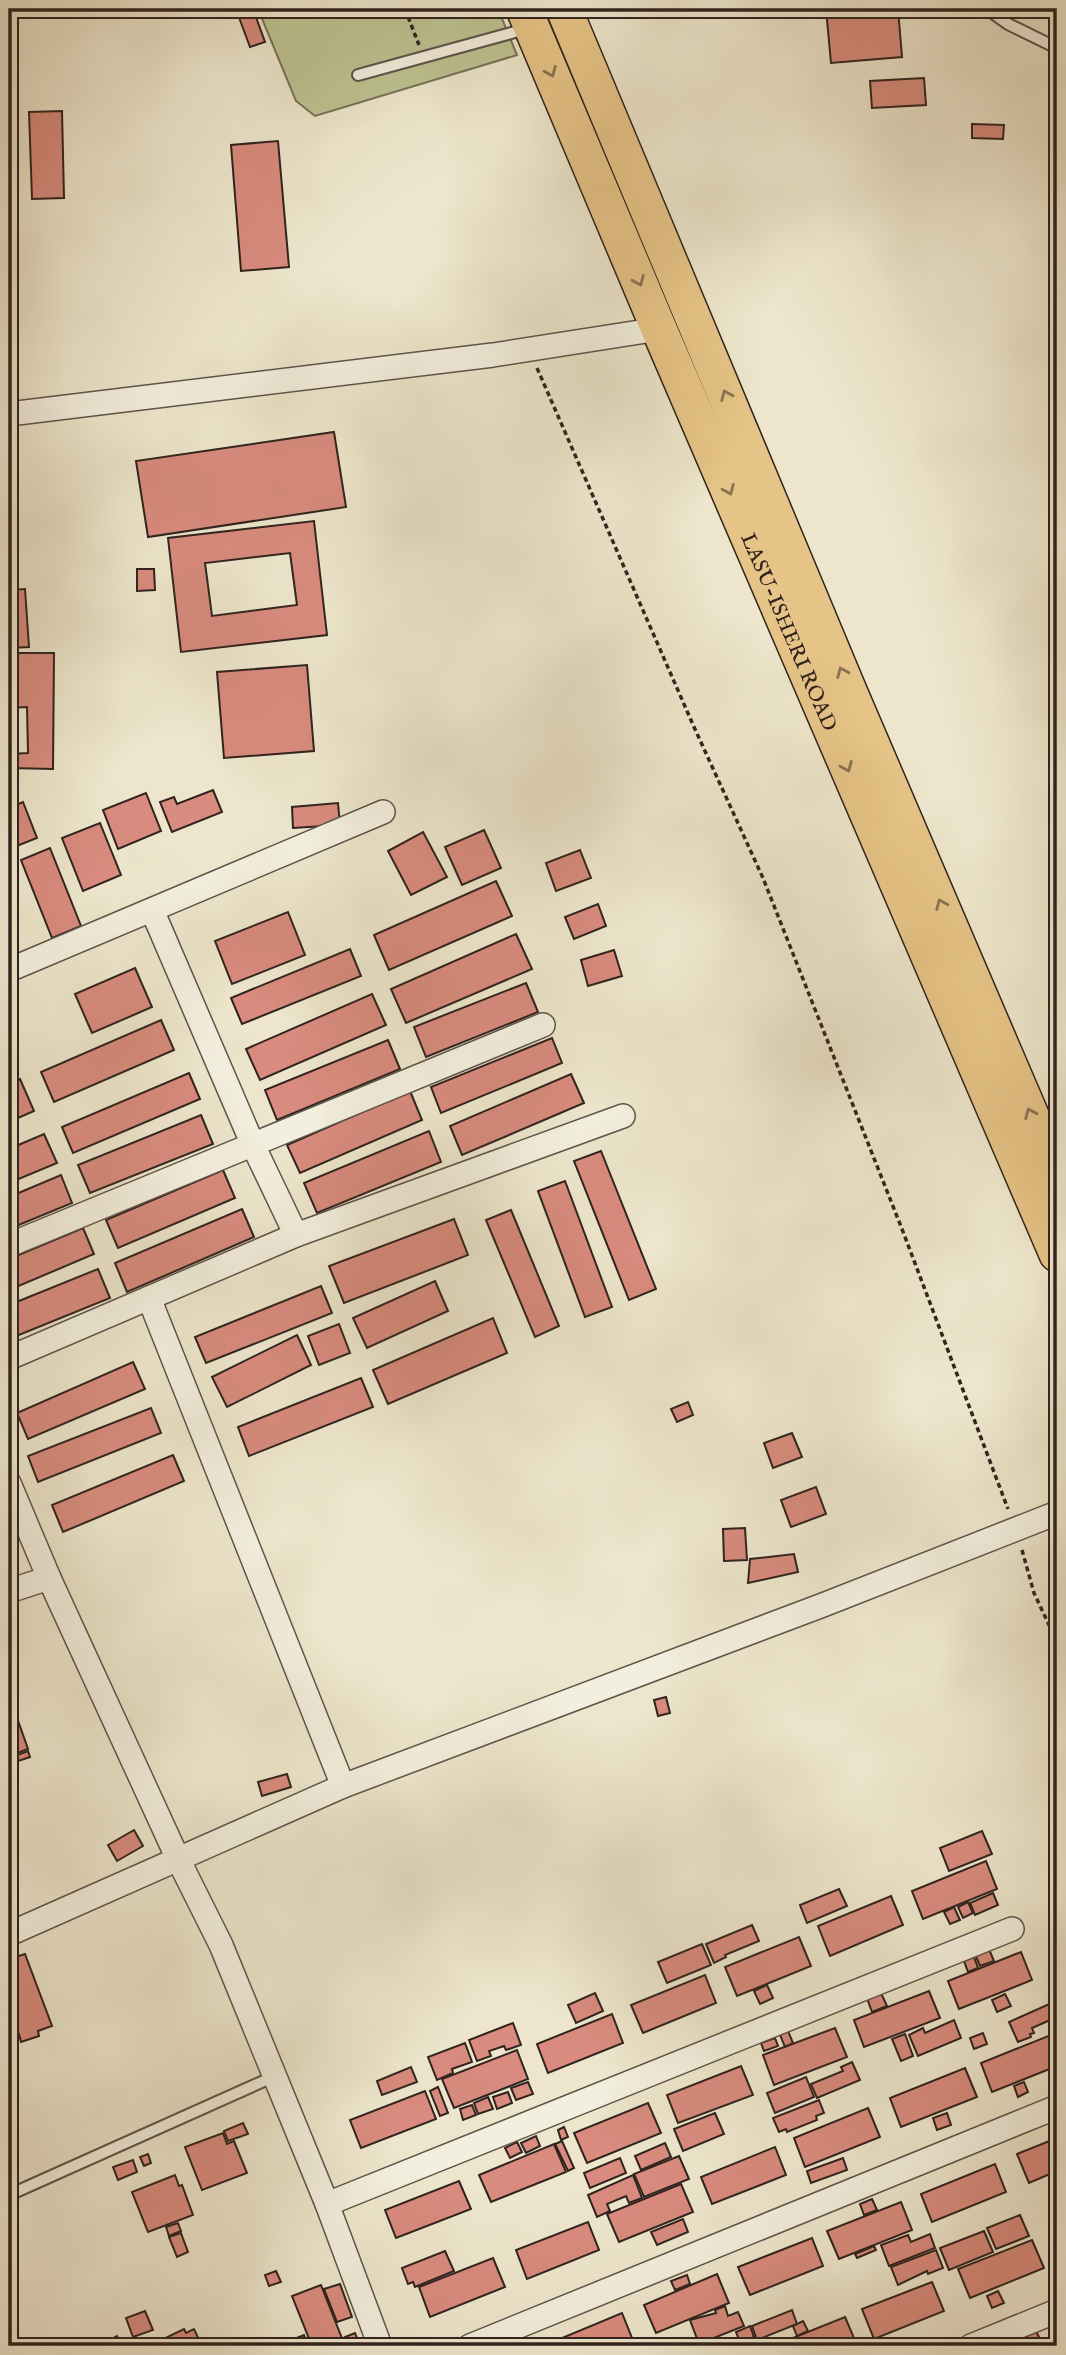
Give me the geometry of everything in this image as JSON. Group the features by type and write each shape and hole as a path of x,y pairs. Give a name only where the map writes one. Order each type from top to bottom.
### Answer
{"main road":[{"name":"LASU-ISHERI ROAD","path":"564,9 1057,1176"},
{"name":"LASU-ISHERI ROAD","path":"528,18 1057,1254"}],"street":[{"path":"9,414 528,349 659,329"},
{"path":"9,970 383,812"},
{"path":"152,910 253,1145 296,1234"},
{"path":"9,1245 543,1025"},
{"path":"9,1358 296,1234 623,1116"},
{"path":"149,1298 343,1786"},
{"path":"9,1483 49,1578 178,1859 221,1945 327,2204 380,2346"},
{"path":"9,1934 343,1786 1057,1513"},
{"path":"9,1591 49,1578"},
{"path":"327,2204 1012,1929"},
{"path":"470,2346 1057,2107"},
{"path":"971,2346 1057,2311"}],"lane":[{"path":"987,9 1008,24 1057,48"},
{"path":"358,75 424,57 528,18"},
{"path":"9,2195 275,2076"}],"path":[{"path":"405,9 424,57"},
{"path":"528,349 763,878 902,1229 1016,1530 1034,1593 1057,1642"}],"green space":[{"path":"258,9 498,9 517,55 315,116 296,101"}],"building":[{"path":"253,9 265,42 250,47 237,12"},
{"path":"826,9 898,9 902,57 831,63"},
{"path":"924,78 926,105 872,108 870,81"},
{"path":"62,111 64,198 32,199 29,112"},
{"path":"972,124 1004,125 1003,139 972,138"},
{"path":"278,141 289,267 241,271 231,145"},
{"path":"334,432 346,507 148,537 136,461"},
{"path":"314,521 327,635 181,652 168,538","holes":["290,553 297,605 212,616 205,563"]},
{"path":"137,569 154,569 155,590 137,591"},
{"path":"25,589 29,647 9,648 9,590"},
{"path":"9,653 54,653 53,769 9,768 9,754 28,753 27,707 9,708"},
{"path":"307,665 314,751 224,758 217,672"},
{"path":"213,790 222,812 172,832 160,802 174,797 177,804"},
{"path":"146,793 161,831 118,849 103,810"},
{"path":"23,802 37,838 9,849 9,808"},
{"path":"338,803 340,825 293,828 292,807"},
{"path":"100,823 121,875 83,891 62,838"},
{"path":"484,830 501,868 462,885 445,847"},
{"path":"423,832 447,877 411,895 388,851"},
{"path":"50,848 81,926 52,938 21,860"},
{"path":"580,850 591,878 556,891 546,863"},
{"path":"496,881 512,916 389,970 374,935"},
{"path":"598,904 606,926 574,939 565,917"},
{"path":"288,912 305,955 232,984 215,941"},
{"path":"516,934 532,969 406,1023 391,989"},
{"path":"350,949 361,976 242,1024 231,998"},
{"path":"614,950 622,976 588,986 581,960"},
{"path":"135,968 152,1007 92,1033 75,994"},
{"path":"526,983 538,1012 426,1057 414,1027"},
{"path":"372,994 386,1025 260,1080 246,1049"},
{"path":"161,1020 174,1050 54,1102 41,1072"},
{"path":"552,1038 562,1063 441,1113 431,1087"},
{"path":"388,1040 400,1069 277,1120 265,1090"},
{"path":"189,1073 200,1099 73,1153 62,1127"},
{"path":"571,1074 584,1103 462,1155 450,1126"},
{"path":"20,1079 34,1111 9,1122 9,1083"},
{"path":"410,1091 422,1120 300,1173 287,1145"},
{"path":"201,1115 213,1144 90,1193 78,1165"},
{"path":"429,1131 441,1162 317,1213 304,1183"},
{"path":"44,1134 57,1163 9,1183 9,1149"},
{"path":"601,1151 656,1289 629,1300 574,1161"},
{"path":"223,1170 235,1198 118,1248 106,1220"},
{"path":"61,1175 72,1203 9,1229 9,1197"},
{"path":"565,1181 612,1307 585,1317 538,1191"},
{"path":"242,1209 254,1237 127,1292 115,1263"},
{"path":"511,1210 559,1326 535,1337 486,1220"},
{"path":"454,1219 468,1255 344,1303 329,1266"},
{"path":"83,1228 94,1254 9,1290 9,1259"},
{"path":"98,1269 110,1298 9,1339 9,1305"},
{"path":"435,1281 448,1311 367,1348 353,1318"},
{"path":"321,1286 332,1313 206,1363 195,1337"},
{"path":"493,1318 507,1353 388,1404 373,1370"},
{"path":"339,1324 350,1353 319,1365 308,1336"},
{"path":"297,1335 311,1365 227,1407 212,1377"},
{"path":"133,1362 145,1389 28,1439 17,1413"},
{"path":"361,1378 373,1407 249,1456 238,1427"},
{"path":"688,1402 693,1415 677,1422 671,1409"},
{"path":"151,1408 161,1433 38,1482 28,1456"},
{"path":"792,1433 802,1457 773,1468 764,1443"},
{"path":"173,1455 184,1481 63,1532 52,1505"},
{"path":"816,1487 826,1514 791,1527 781,1500"},
{"path":"745,1528 747,1560 724,1561 723,1529"},
{"path":"794,1554 798,1572 748,1583 750,1559"},
{"path":"9,1695 28,1749 9,1756"},
{"path":"666,1697 670,1713 658,1716 654,1700"},
{"path":"28,1751 30,1757 15,1762 18,1769 9,1772 9,1758"},
{"path":"287,1774 291,1787 262,1796 258,1782"},
{"path":"134,1830 143,1846 117,1861 108,1845"},
{"path":"982,1831 992,1854 949,1871 940,1848"},
{"path":"986,1861 997,1889 923,1919 912,1891"},
{"path":"839,1889 847,1906 807,1923 800,1905"},
{"path":"993,1893 998,1905 975,1915 970,1903"},
{"path":"891,1896 903,1925 830,1956 818,1926"},
{"path":"968,1902 973,1913 963,1918 958,1907"},
{"path":"954,1907 960,1920 950,1924 944,1912"},
{"path":"752,1925 759,1941 725,1955 726,1957 714,1963 706,1944"},
{"path":"799,1937 811,1966 737,1996 725,1967"},
{"path":"702,1944 711,1965 667,1983 658,1962"},
{"path":"988,1947 994,1961 980,1966 974,1952"},
{"path":"1021,1952 1032,1980 959,2009 948,1981"},
{"path":"25,1954 52,2026 38,2031 39,2036 21,2042 19,2034 9,2038 9,1959"},
{"path":"974,1957 978,1968 968,1972 964,1961"},
{"path":"705,1975 716,2003 643,2033 631,2005"},
{"path":"767,1985 773,1998 760,2004 754,1991"},
{"path":"929,1991 940,2018 864,2047 854,2020"},
{"path":"595,1993 603,2011 576,2023 568,2005"},
{"path":"881,1993 887,2006 872,2012 867,1998"},
{"path":"1005,1994 1011,2006 997,2012 992,2000"},
{"path":"1056,2001 1057,2017 1032,2028 1034,2033 1030,2034 1031,2037 1018,2042 1009,2022"},
{"path":"612,2014 623,2043 548,2073 537,2044"},
{"path":"954,2020 961,2038 918,2056 909,2035 923,2028 925,2033"},
{"path":"513,2023 521,2045 506,2050 504,2046 489,2051 491,2056 477,2061 469,2040"},
{"path":"835,2028 847,2057 774,2085 763,2055"},
{"path":"788,2031 793,2043 785,2047 780,2035"},
{"path":"983,2033 987,2044 974,2049 970,2038"},
{"path":"1056,2033 1057,2066 992,2092 981,2063"},
{"path":"905,2034 913,2056 901,2061 892,2039"},
{"path":"775,2038 778,2046 764,2051 761,2043"},
{"path":"465,2043 472,2062 452,2069 453,2073 437,2080 428,2057"},
{"path":"517,2050 528,2079 454,2108 442,2079"},
{"path":"852,2062 860,2080 817,2098 811,2084 843,2071 841,2067"},
{"path":"741,2066 753,2095 678,2123 667,2095"},
{"path":"411,2067 417,2082 382,2095 377,2081"},
{"path":"965,2068 977,2097 901,2127 890,2098"},
{"path":"806,2077 814,2097 775,2113 767,2093"},
{"path":"528,2082 533,2094 516,2100 511,2088"},
{"path":"1024,2082 1028,2092 1018,2097 1014,2086"},
{"path":"438,2087 448,2113 440,2116 430,2091"},
{"path":"425,2091 436,2119 361,2148 350,2120"},
{"path":"508,2092 512,2103 497,2109 493,2097"},
{"path":"488,2097 493,2109 478,2114 474,2103"},
{"path":"819,2100 824,2113 816,2116 817,2120 787,2132 786,2129 779,2132 773,2118"},
{"path":"648,2103 661,2133 587,2163 574,2133"},
{"path":"472,2105 476,2115 463,2120 460,2109"},
{"path":"868,2108 880,2137 805,2167 794,2138"},
{"path":"715,2113 724,2134 683,2151 674,2129"},
{"path":"947,2113 951,2125 937,2130 933,2118"},
{"path":"243,2123 248,2134 228,2141 224,2131"},
{"path":"564,2127 568,2137 561,2140 558,2130"},
{"path":"223,2133 227,2144 234,2141 247,2173 202,2190 185,2147"},
{"path":"536,2136 540,2146 526,2153 521,2143"},
{"path":"1057,2138 1057,2171 1029,2183 1017,2154"},
{"path":"562,2141 574,2168 568,2171 555,2144"},
{"path":"517,2142 522,2152 510,2158 505,2148"},
{"path":"665,2143 671,2157 641,2170 635,2156"},
{"path":"554,2144 566,2172 491,2202 479,2175"},
{"path":"775,2147 786,2175 712,2204 701,2177"},
{"path":"148,2154 151,2163 144,2166 140,2157"},
{"path":"679,2156 689,2179 644,2197 634,2174"},
{"path":"620,2158 626,2173 590,2188 584,2173"},
{"path":"843,2158 847,2170 811,2183 807,2171"},
{"path":"133,2160 137,2172 118,2180 113,2167"},
{"path":"995,2164 1006,2192 932,2222 921,2194"},
{"path":"175,2175 179,2186 182,2185 193,2215 148,2232 132,2192"},
{"path":"633,2175 642,2198 629,2203 626,2196 607,2204 610,2211 597,2217 588,2195"},
{"path":"459,2181 471,2209 396,2238 385,2210"},
{"path":"681,2184 693,2212 619,2242 607,2214"},
{"path":"872,2199 877,2210 864,2215 860,2204"},
{"path":"901,2202 912,2230 839,2259 827,2231"},
{"path":"1020,2215 1029,2236 996,2249 987,2228"},
{"path":"683,2219 688,2232 657,2245 651,2232"},
{"path":"588,2222 599,2250 527,2279 516,2250"},
{"path":"178,2223 181,2231 169,2236 166,2227"},
{"path":"984,2231 993,2252 949,2270 940,2248"},
{"path":"181,2233 188,2252 177,2257 169,2237"},
{"path":"930,2234 935,2248 889,2266 881,2245 908,2235 911,2242"},
{"path":"812,2238 823,2266 750,2295 738,2267"},
{"path":"1032,2240 1044,2268 970,2298 958,2269"},
{"path":"874,2246 876,2250 857,2258 855,2254"},
{"path":"936,2250 943,2268 928,2274 927,2271 898,2285 891,2267"},
{"path":"445,2251 454,2271 415,2287 413,2282 408,2284 402,2268"},
{"path":"493,2258 505,2287 430,2317 419,2287"},
{"path":"276,2271 281,2282 269,2286 265,2275"},
{"path":"717,2274 729,2303 656,2333 644,2305"},
{"path":"687,2275 690,2284 675,2290 671,2281"},
{"path":"932,2282 944,2311 874,2339 862,2309"},
{"path":"340,2284 352,2317 337,2322 324,2289"},
{"path":"321,2285 345,2346 312,2346 292,2296"},
{"path":"998,2291 1004,2303 992,2308 987,2296"},
{"path":"725,2306 728,2316 738,2312 744,2326 699,2344 690,2320 716,2313 715,2310"},
{"path":"792,2310 797,2324 757,2340 752,2326"},
{"path":"145,2311 153,2330 133,2337 126,2318"},
{"path":"622,2313 634,2343 625,2346 551,2346 550,2343"},
{"path":"845,2317 857,2345 773,2346"},
{"path":"803,2321 808,2331 797,2336 793,2326"},
{"path":"750,2326 754,2337 740,2342 736,2332"},
{"path":"184,2329 186,2333 194,2329 202,2346 158,2346 157,2342"},
{"path":"1036,2331 1041,2341 1029,2346 1024,2337"},
{"path":"355,2333 360,2346 349,2346 345,2337"},
{"path":"304,2335 308,2346 281,2344"},
{"path":"117,2336 119,2340 123,2338 127,2346 91,2344 104,2338 106,2342"},
{"path":"1057,2336 1057,2346 1033,2346"}]}
